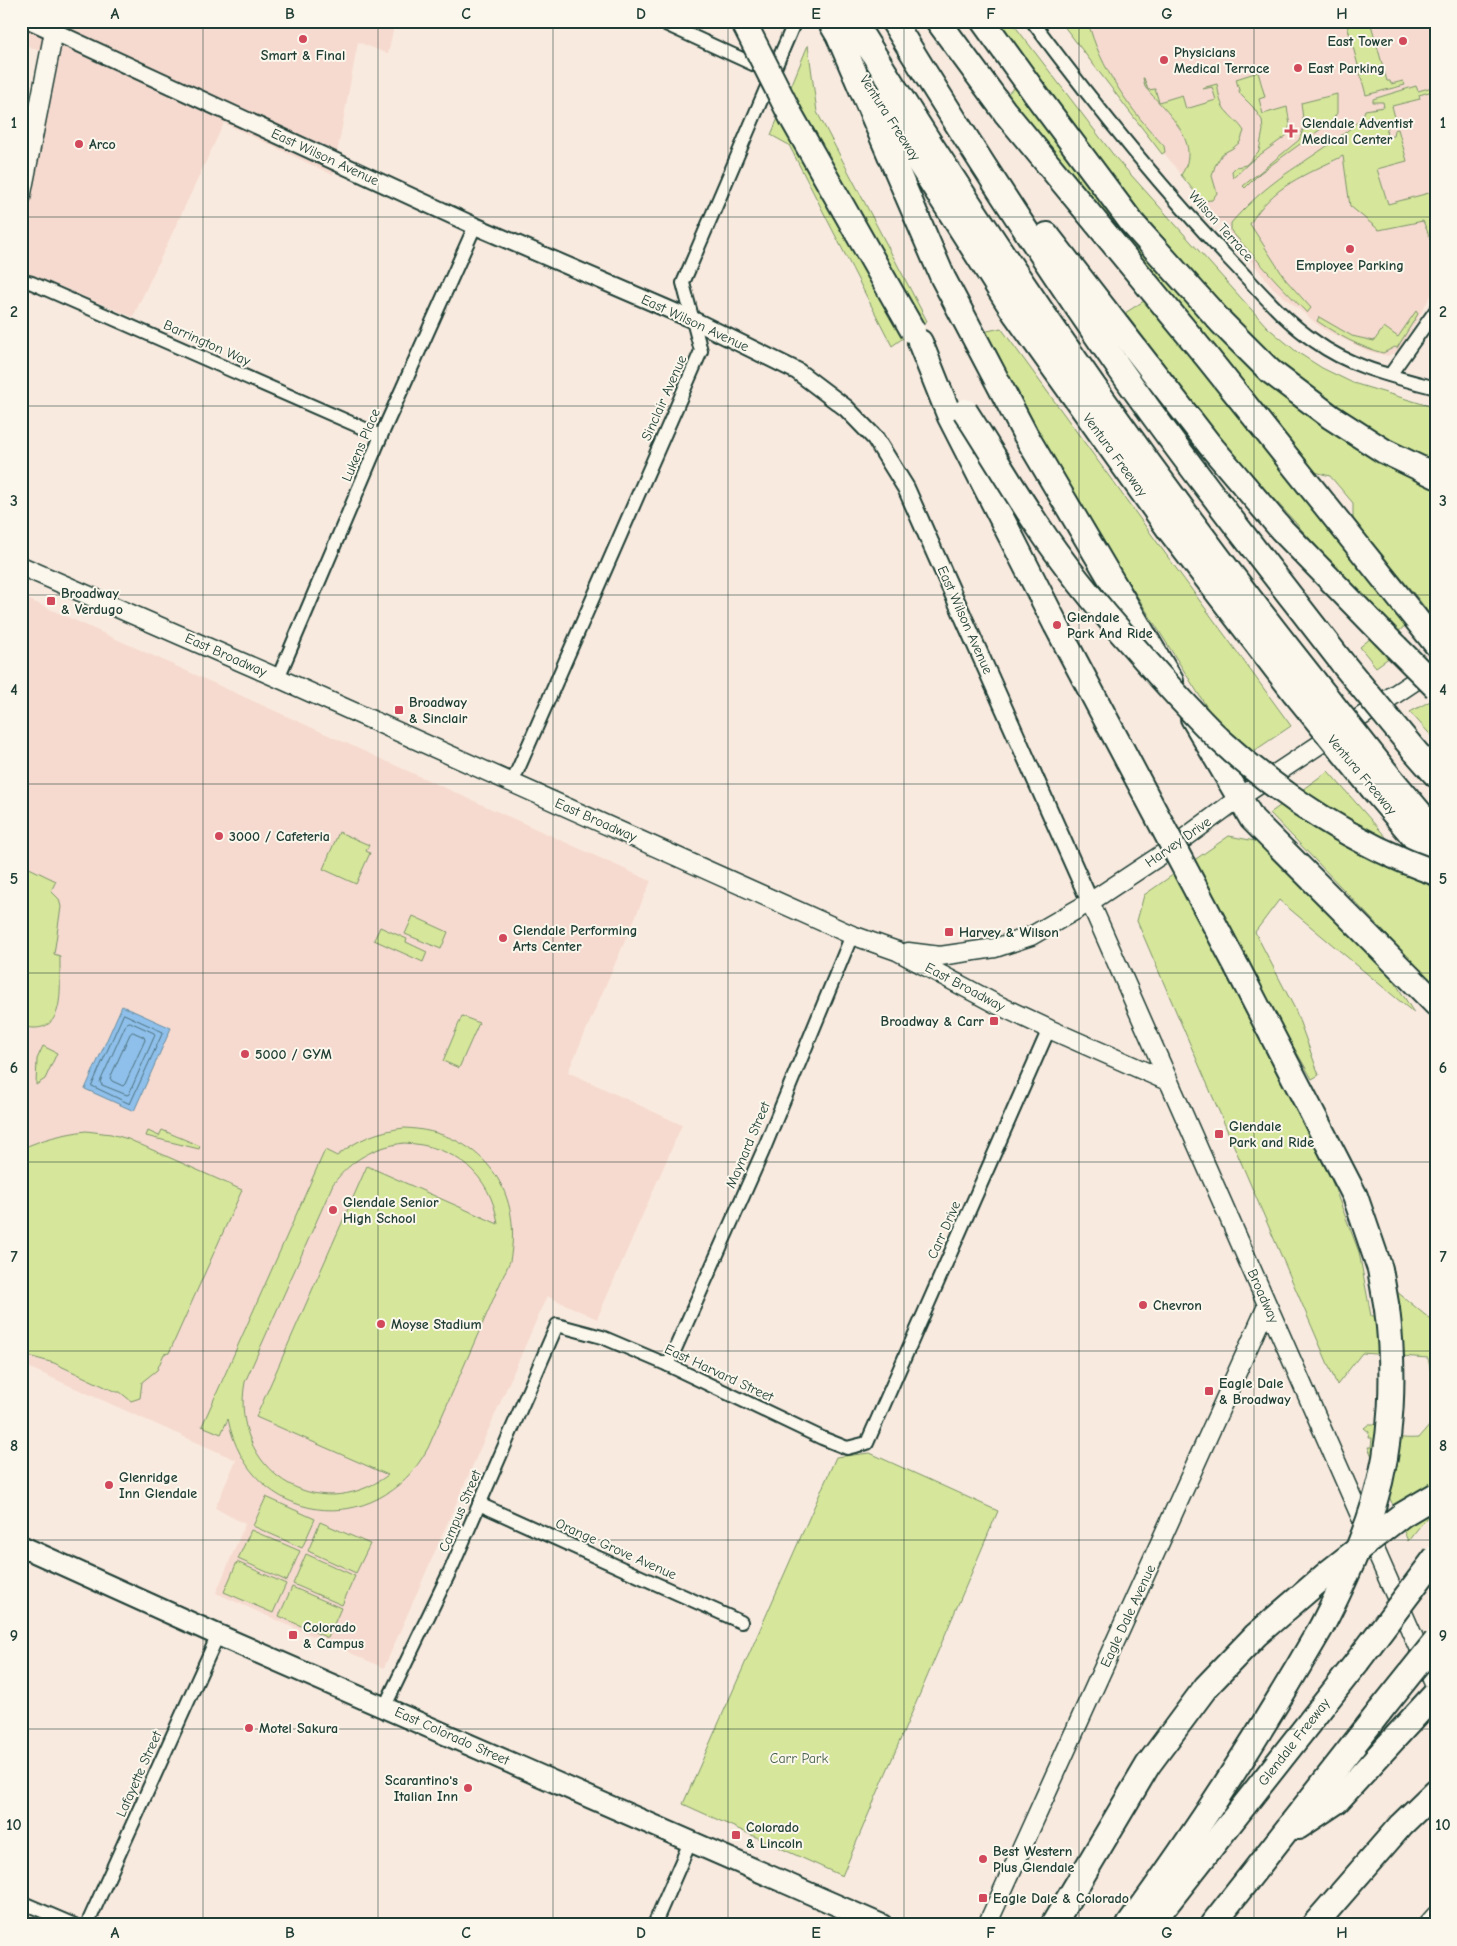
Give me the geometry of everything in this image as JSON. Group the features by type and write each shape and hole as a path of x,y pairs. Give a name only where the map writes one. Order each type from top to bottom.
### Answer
{"highway":[{"path":"743,21 791,116 917,336 958,414 1056,625 1237,967 1355,1196 1380,1269 1387,1308 1392,1376 1384,1464 1375,1503 1361,1544 1322,1626 1274,1709 1137,1923"},
{"path":"870,21 962,174 1118,400 1319,679 1386,777 1436,832"},
{"name":"Ventura Freeway","path":"893,21 936,92 1027,231 1123,372 1232,520 1319,679 1386,777 1436,863"},
{"path":"938,21 1005,112 1212,364 1436,644"},
{"path":"983,21 1036,96 1132,223 1221,322 1270,370 1331,417 1384,451 1436,476"},
{"path":"841,27 948,287 1025,434 1238,798 1252,819 1436,1004"},
{"name":"Ventura Freeway","path":"841,27 1014,312 1171,532 1319,679 1414,750 1436,775"},
{"path":"936,92 1209,444 1282,530 1436,687"},
{"path":"958,414 1095,604 1152,668 1219,738 1280,790 1347,833 1406,863 1436,873"},
{"path":"1386,777 1436,813"},
{"path":"1053,1925 1148,1765 1206,1687 1256,1635 1329,1572 1402,1515 1436,1495"},
{"name":"Glendale Freeway","path":"1137,1923 1356,1662 1436,1557"},
{"path":"1212,1925 1436,1641"},
{"path":"1282,1838 1337,1801 1436,1693"},
{"path":"1314,1925 1401,1825 1436,1791"}],"main road":[{"path":"21,198 55,26"},
{"name":"East Broadway","path":"21,566 278,678 852,935 897,951 996,1004 1168,1080"},
{"name":"Harvey Drive","path":"897,951 940,956 995,948 1031,936 1090,902 1168,851 1238,798 1436,667"},
{"name":"Broadway","path":"1090,902 1436,1688"},
{"name":"Eagle Dale Avenue","path":"987,1925 1267,1306"},
{"name":"East Colorado Street","path":"21,1546 218,1635 882,1925"},
{"path":"1427,1925 1436,1915"}],"street":[{"name":"East Wilson Avenue","path":"31,21 55,26 75,43 475,226 691,320 797,371 846,408 874,438 906,488 1090,902"},
{"path":"659,21 774,73"},
{"name":"Sinclair Avenue","path":"512,783 700,355 701,351 691,320 683,284 795,21"},
{"name":"Wilson Terrace","path":"1032,21 1084,91 1197,224 1283,316 1316,343 1362,366 1436,388"},
{"name":"Lukens Place","path":"278,678 381,436 475,226"},
{"name":"Barrington Way","path":"21,280 41,286 381,436"},
{"path":"1390,375 1436,310"},
{"name":"Maynard Street","path":"668,1366 763,1151 852,935"},
{"name":"Carr Drive","path":"867,1444 1049,1029"},
{"name":"East Harvard Street","path":"557,1325 602,1337 847,1448 867,1444"},
{"name":"Campus Street","path":"384,1706 452,1567 557,1325"},
{"name":"Orange Grove Avenue","path":"479,1504 741,1622"},
{"name":"Lafayette Street","path":"87,1925 218,1635"},
{"path":"654,1925 691,1840"},
{"path":"21,1902 74,1925"}],"shaded area":[{"path":"21,21 395,21 388,54 358,42 333,175 224,123 133,317 21,270 21,163 44,53 21,43"},
{"name":"Glendale Adventist Medical Center","path":"1061,21 1436,21 1436,287 1399,350 1388,356 1368,351 1323,329 1273,288 1092,64"},
{"name":"Glendale Senior High School","path":"21,596 651,881 568,1072 682,1125 597,1319 547,1296 384,1668 216,1593 245,1524 215,1508 236,1460 21,1364"}],"green space":[{"path":"998,21 1011,21 1115,157 1267,327 1297,352 1322,368 1353,383 1436,408 1436,461 1382,438 1326,402 1247,334 1141,212 1031,69"},
{"path":"1060,21 1088,21 1093,38 1108,72 1140,119 1164,146 1165,152 1162,154"},
{"path":"1346,21 1370,21 1387,81 1390,81 1391,84 1403,81 1405,85 1366,95"},
{"path":"808,45 817,112 927,321 892,346 789,145 771,135"},
{"path":"1258,72 1265,97 1259,99 1263,114 1287,107 1290,125 1286,136 1250,162 1233,178 1232,171 1236,167 1246,165 1259,151 1263,130 1262,120 1253,107 1240,94 1236,79"},
{"path":"1143,78 1148,90 1155,89 1159,102 1182,95 1186,109 1216,100 1212,87 1202,88 1217,84 1223,107 1244,131 1240,142 1222,154 1215,166 1212,176 1217,193 1212,200 1202,201 1181,175 1187,163 1188,151 1185,139 1171,117 1145,87"},
{"path":"1416,86 1418,91 1436,86 1436,90 1419,95 1420,99 1392,106 1396,121 1389,125 1386,132 1387,137 1393,136 1394,130 1398,129 1407,161 1377,169 1388,204 1436,191 1436,252 1423,221 1379,230 1350,206 1343,156 1290,183 1279,191 1268,200 1250,224 1286,280 1311,308 1307,313 1231,231 1231,223 1252,201 1270,186 1353,126 1365,110 1384,107 1383,102 1373,102 1373,99"},
{"path":"1015,87 1235,355 1294,403 1436,485 1436,611 1428,612 1353,519 1353,503 1330,476 1315,472 1278,424 1070,176 1006,95"},
{"path":"1337,94 1337,113 1332,121 1260,173 1245,188 1243,186 1299,140 1304,127 1301,103"},
{"path":"1147,299 1287,473 1405,626 1398,632 1320,550 1230,450 1125,313"},
{"path":"1416,311 1418,314 1397,348 1395,347 1383,353 1349,340 1317,321 1319,317 1352,336 1374,341 1384,327 1398,337"},
{"path":"1001,328 1291,726 1251,753 1223,733 1058,470 983,332"},
{"path":"1371,638 1390,657 1376,667 1360,647"},
{"path":"1436,698 1436,741 1410,712"},
{"path":"1328,771 1436,894 1436,986 1270,813"},
{"path":"339,832 369,845 366,851 370,853 356,884 323,869"},
{"path":"1229,836 1255,841 1385,966 1414,1013 1279,900 1255,932 1295,1009 1319,1075 1312,1079 1225,927 1207,937 1331,1179 1359,1252 1371,1316 1397,1315 1396,1291 1436,1324 1436,1388 1434,1388 1428,1358 1362,1353 1337,1385 1137,921 1144,895"},
{"path":"21,864 56,881 51,891 59,899 61,907 54,954 60,956 60,995 58,1007 54,1017 47,1025 36,1028 21,1026"},
{"path":"413,916 448,932 441,949 405,934"},
{"path":"380,927 407,939 406,942 427,952 423,962 374,940"},
{"path":"462,1016 479,1023 459,1068 443,1061"},
{"path":"43,1046 57,1053 45,1079 36,1085 37,1059"},
{"path":"404,1128 431,1132 454,1140 474,1152 490,1168 502,1187 510,1209 513,1234 510,1261 428,1448 406,1478 378,1498 348,1509 317,1509 287,1500 261,1482 241,1455 228,1419 221,1434 202,1426 325,1150 337,1156 360,1140","holes":["404,1143 439,1149 454,1156 478,1177 494,1206 498,1224 367,1166 256,1417 388,1475 361,1490 333,1495 307,1492 284,1481 264,1463 250,1440 244,1413 245,1382 333,1184 356,1161 373,1151"]},
{"path":"162,1130 200,1146 199,1149 146,1136 148,1131 159,1136"},
{"path":"86,1131 111,1134 128,1139 242,1190 169,1353 164,1354 157,1370 142,1382 140,1398 131,1401 120,1392 116,1392 54,1363 21,1354 21,1149 53,1137"},
{"path":"1436,1421 1436,1506 1408,1541 1368,1447 1371,1447 1372,1438 1368,1438 1369,1432 1364,1428 1369,1424 1375,1424 1395,1437 1419,1438"},
{"name":"Carr Park","path":"870,1453 998,1511 842,1876 683,1804 836,1457"},
{"path":"266,1497 315,1519 302,1548 253,1526"},
{"path":"320,1522 370,1544 356,1573 308,1551"},
{"path":"251,1530 300,1551 287,1581 238,1559"},
{"path":"306,1554 355,1576 342,1605 293,1584"},
{"path":"237,1562 286,1584 273,1613 224,1592"},
{"path":"292,1587 341,1608 328,1638 279,1616"}],"water":[{"path":"122,1006 171,1028 134,1111 85,1089"}],"place":[{"name":"Smart & Final","path":"303,39"},
{"name":"East Tower","path":"1403,41"},
{"name":"Physicians Medical Terrace","path":"1164,60"},
{"name":"East Parking","path":"1298,68"},
{"name":"Glendale Adventist Medical Center","path":"1291,131"},
{"name":"Arco","path":"79,144"},
{"name":"Employee Parking","path":"1350,249"},
{"name":"Broadway & Verdugo","path":"51,601"},
{"name":"Glendale Park And Ride","path":"1057,625"},
{"name":"Broadway & Sinclair","path":"399,710"},
{"name":"3000 / Cafeteria","path":"219,836"},
{"name":"Harvey & Wilson","path":"949,932"},
{"name":"Glendale Performing Arts Center","path":"503,938"},
{"name":"Broadway & Carr","path":"994,1021"},
{"name":"5000 / GYM","path":"245,1054"},
{"name":"Glendale Park and Ride","path":"1219,1134"},
{"name":"Glendale Senior High School","path":"333,1210"},
{"name":"Chevron","path":"1143,1305"},
{"name":"Moyse Stadium","path":"381,1324"},
{"name":"Eagle Dale & Broadway","path":"1209,1391"},
{"name":"Glenridge Inn Glendale","path":"109,1485"},
{"name":"Colorado & Campus","path":"293,1635"},
{"name":"Motel Sakura","path":"249,1728"},
{"name":"Scarantino's Italian Inn","path":"468,1788"},
{"name":"Colorado & Lincoln","path":"736,1835"},
{"name":"Best Western Plus Glendale","path":"983,1859"},
{"name":"Eagle Dale & Colorado","path":"983,1898"}]}
